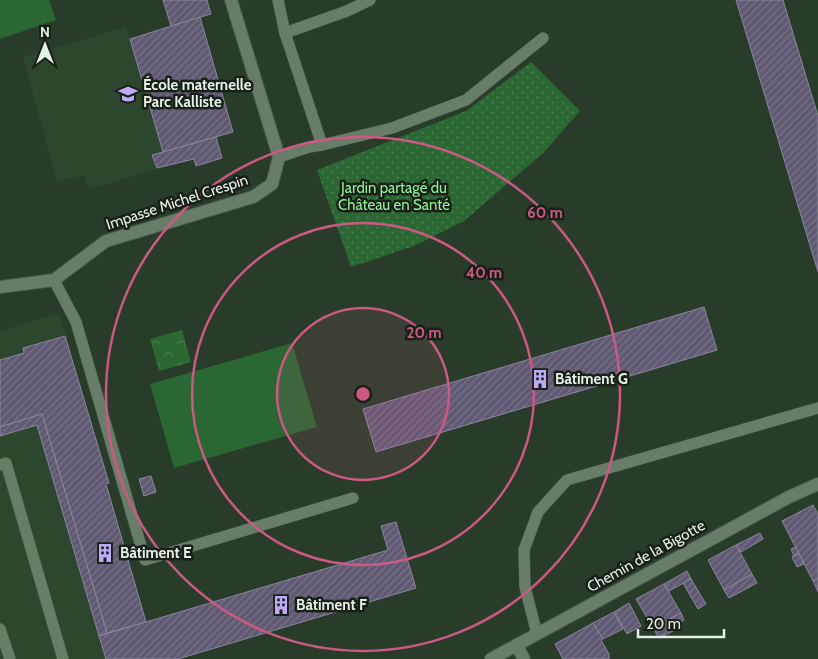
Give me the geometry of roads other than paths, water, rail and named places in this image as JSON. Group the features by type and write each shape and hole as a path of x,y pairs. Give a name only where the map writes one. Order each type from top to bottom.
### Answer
{"street":[{"path":"231,0 279,157"},
{"name":"Impasse Michel Crespin","path":"0,287 54,280 106,241 253,197 272,184 279,157"},
{"name":"Chemin de la Bigotte","path":"491,659 789,497 818,484"},
{"path":"517,646 524,659"}],"lane":[{"path":"278,0 285,33 322,145"},
{"path":"285,33 348,11 370,0"},
{"path":"279,157 309,147 392,128 466,100 543,38"},
{"path":"54,280 76,322 145,560 353,498"},
{"path":"537,634 525,587 524,550 538,512 567,480 818,408"},
{"path":"0,465 6,463 63,659"},
{"path":"0,629 10,659"}],"place":[{"name":"École maternelle Parc Kalliste","path":"128,94"},
{"name":"Bâtiment G","path":"540,379"},
{"name":"Bâtiment E","path":"105,553"},
{"name":"Bâtiment F","path":"281,605"}],"park label":[{"name":"Jardin partagé du Château en Santé","path":"394,196"}]}
